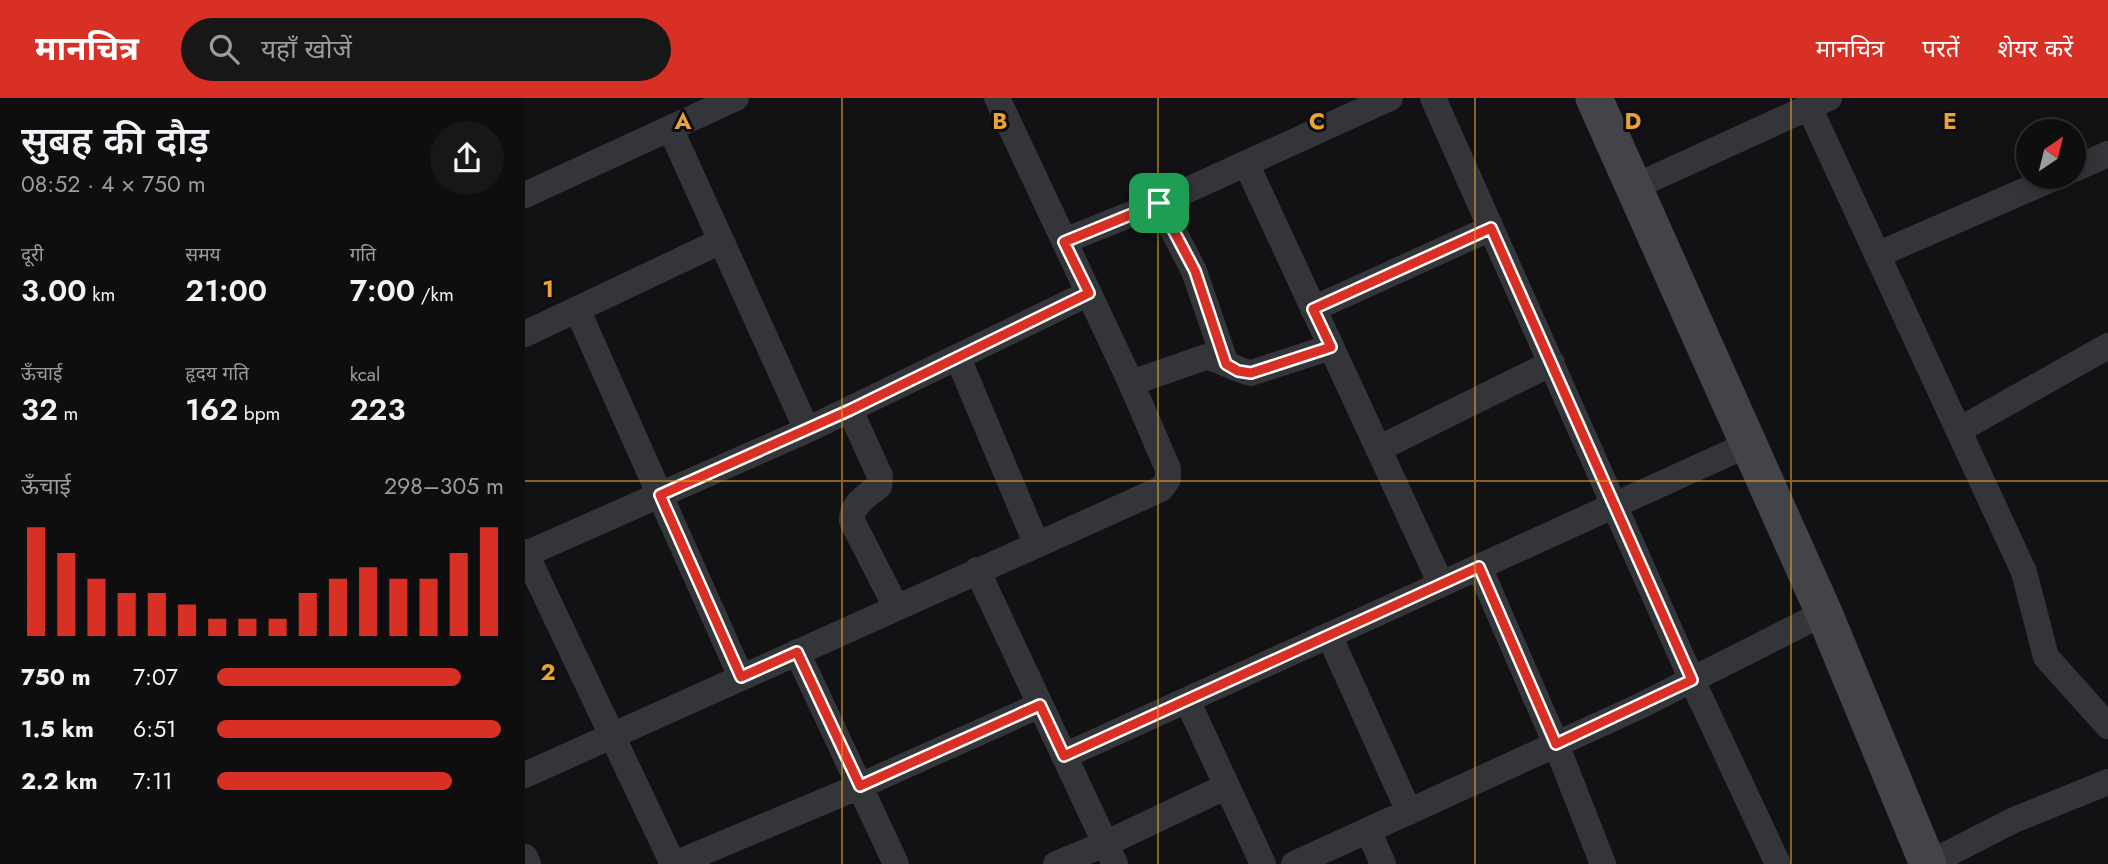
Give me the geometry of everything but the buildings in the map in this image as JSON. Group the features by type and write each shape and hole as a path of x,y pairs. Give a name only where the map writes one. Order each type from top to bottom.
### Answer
{"street":[{"path":"525,195 736,98"},
{"path":"1064,242 1159,203 1390,98"},
{"path":"1433,98 1773,863"},
{"path":"1594,98 1824,613 1928,864 2014,820 2108,782"},
{"path":"525,775 1161,489 1168,479 1168,469 1131,383 1064,242 1006,101"},
{"path":"1634,187 1819,102 1877,254 2024,572 2046,657 2108,726"},
{"path":"671,130 807,430"},
{"path":"2086,164 2108,154"},
{"path":"1246,163 1441,584"},
{"path":"1877,254 2028,189"},
{"path":"1159,203 1195,271 1226,364"},
{"path":"1313,309 1491,228"},
{"path":"525,334 721,241"},
{"path":"1040,705 860,786 674,864 526,553 807,430 1089,293"},
{"path":"577,309 741,677"},
{"path":"1959,430 2108,346"},
{"path":"1131,383 1206,357 1215,358 1238,371 1251,373 1331,347"},
{"path":"958,358 1036,543"},
{"path":"1378,449 1552,363"},
{"path":"850,410 880,476 879,486 858,503 851,513 852,521 896,607"},
{"path":"1064,756 1749,443"},
{"path":"1479,567 1556,744 1604,864"},
{"path":"977,570 1110,854"},
{"path":"1294,864 1692,680 1824,613"},
{"path":"1329,635 1409,812"},
{"path":"797,652 896,864"},
{"path":"1187,700 1263,864"},
{"path":"1056,864 1110,854 1227,786"},
{"path":"1367,830 1383,864"},
{"path":"525,858 528,864"}],"route":[{"path":"1159,203 1195,271 1226,364 1238,371 1251,373 1331,347 1313,309 1491,228 1692,680 1556,744 1479,567 1064,756 1040,705 860,786 797,652 741,677 660,495 850,410 1089,293 1064,242 1159,203"}]}
